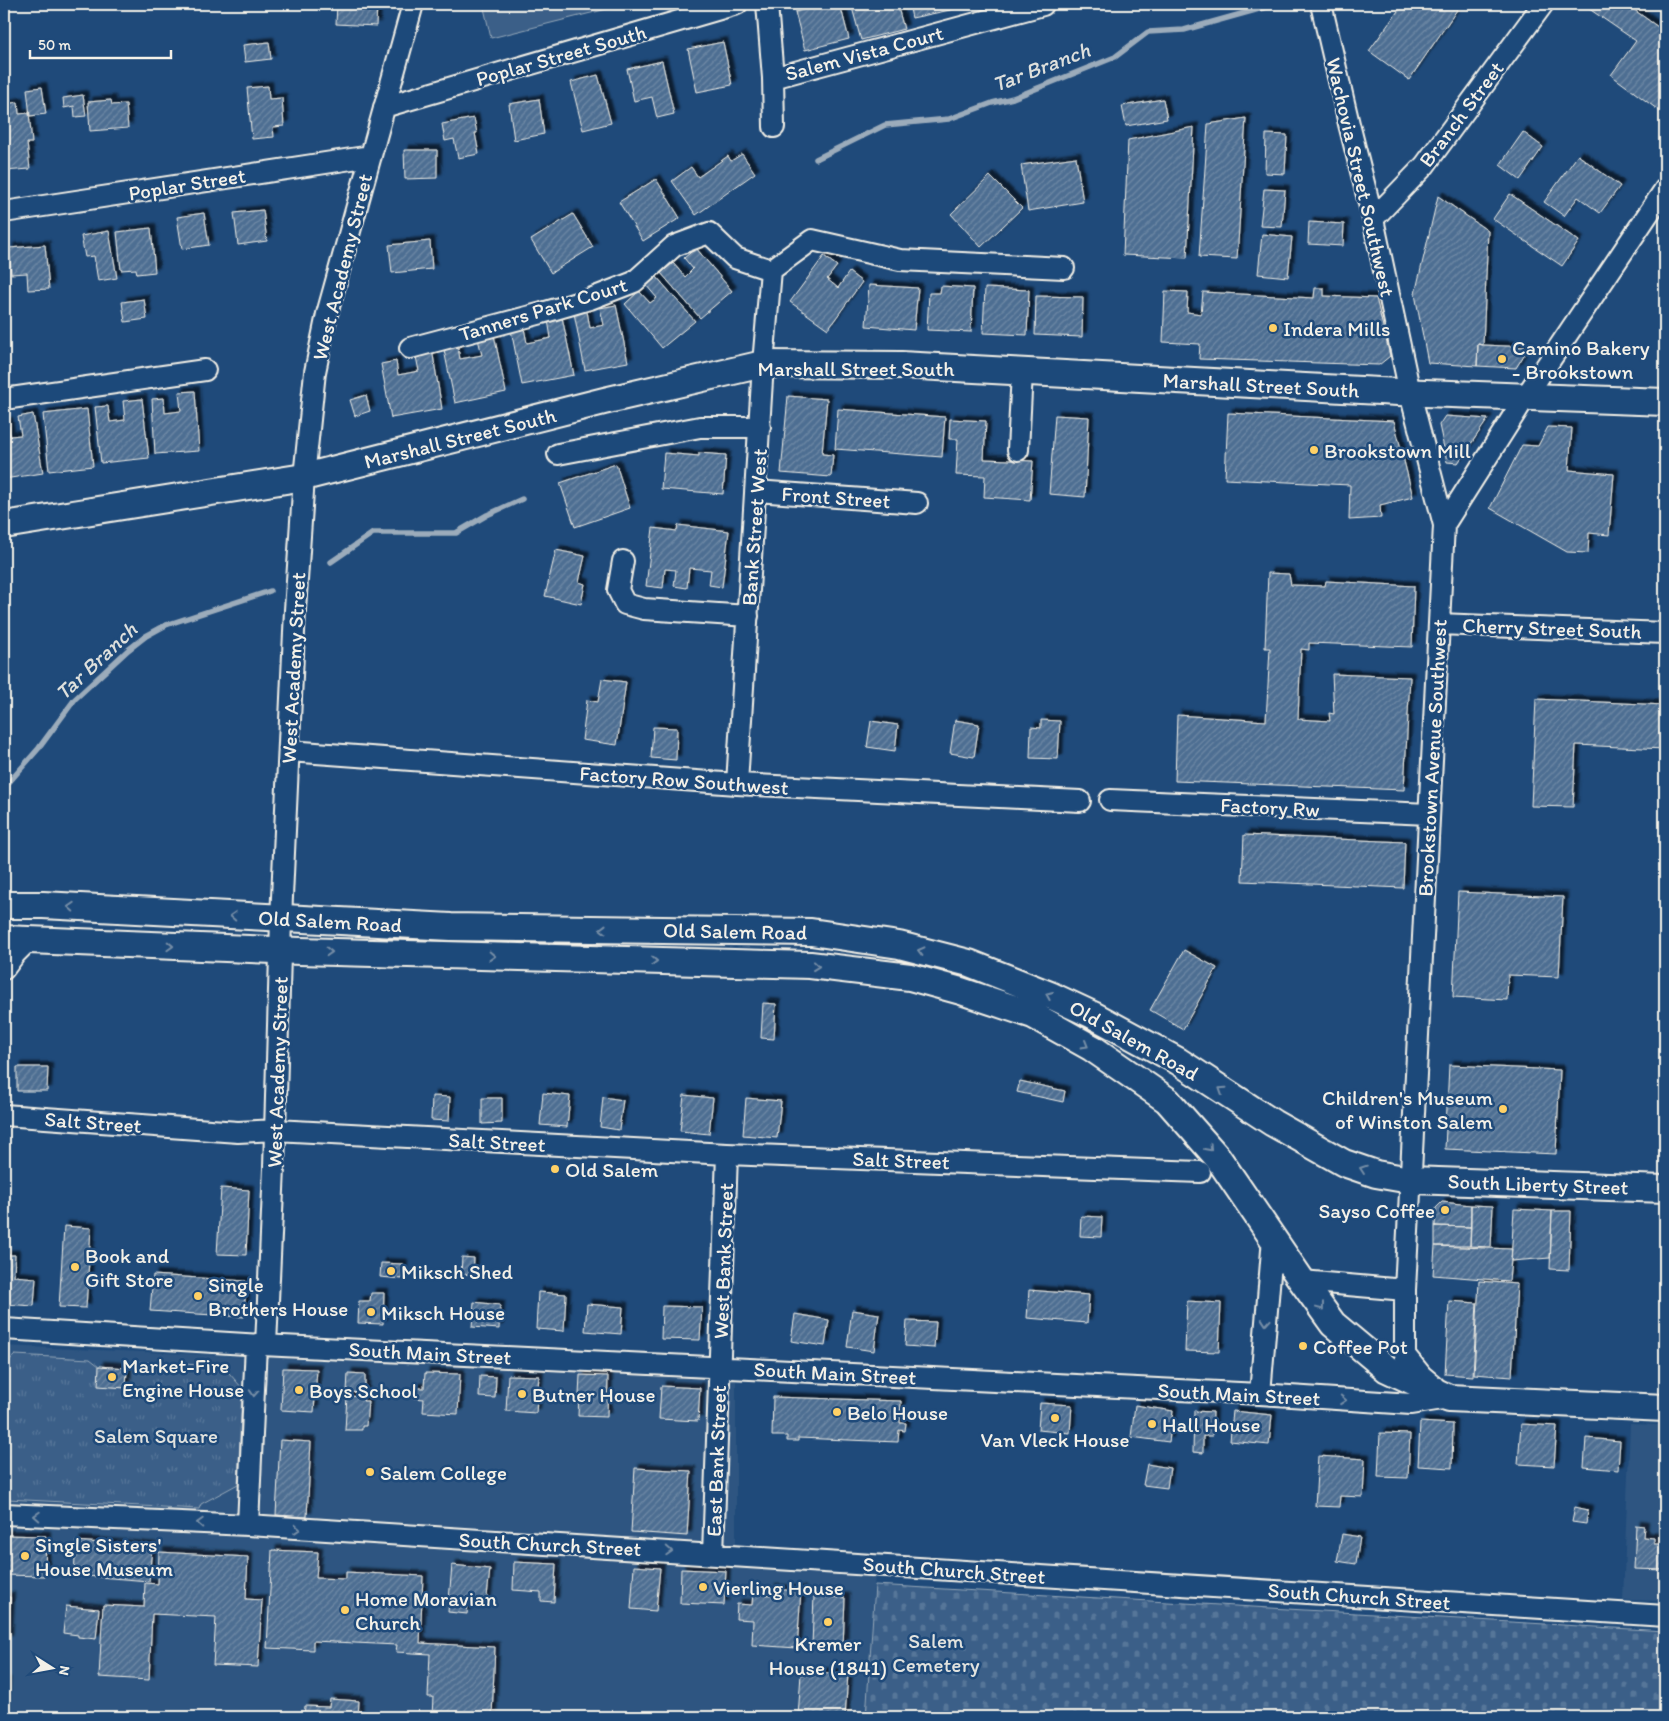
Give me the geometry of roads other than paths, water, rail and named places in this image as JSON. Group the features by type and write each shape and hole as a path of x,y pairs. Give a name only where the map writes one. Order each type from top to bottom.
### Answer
{"main road":[{"name":"Marshall Street South","path":"4,525 304,477 604,401 763,364 901,365 1410,392 1665,402"},
{"name":"Old Salem Road","path":"4,905 43,905 451,927 811,932 899,945 969,963 1050,995 1094,1015 1178,1061 1273,1123 1344,1163 1376,1174 1410,1180"},
{"name":"Old Salem Road","path":"4,939 280,951 810,965 910,977 961,991 1033,1015 1092,1048 1167,1100 1218,1158 1333,1324 1387,1369 1449,1398"},
{"name":"South Liberty Street","path":"1410,1180 1665,1189"},
{"name":"South Main Street","path":"1449,1398 1665,1408"}],"street":[{"name":"West Academy Street","path":"248,1525 275,1130 281,919 295,610 304,477 315,372 327,314 412,4"},
{"name":"Poplar Street South","path":"384,107 737,4"},
{"path":"767,4 773,78 774,127"},
{"name":"Wachovia Street Southwest","path":"1321,4 1373,219 1410,392 1444,525"},
{"name":"Branch Street","path":"1373,219 1425,165 1543,4"},
{"name":"Salem Vista Court","path":"773,78 1043,5"},
{"name":"Poplar Street","path":"4,212 370,156"},
{"name":"Brookstown Avenue Southwest","path":"1449,1398 1422,1376 1405,1356 1405,1290 1410,1180 1444,525 1526,396 1665,189"},
{"name":"Tanners Park Court","path":"410,348 590,299 634,282 674,246 709,233 735,258 771,270"},
{"path":"771,270 812,240 900,260 1064,268"},
{"name":"Bank Street West","path":"737,784 763,364 771,270"},
{"path":"4,399 205,370"},
{"path":"1018,450 1022,372"},
{"path":"558,454 700,427 760,428"},
{"name":"Front Street","path":"756,491 917,503"},
{"path":"623,561 618,590 625,604 644,609 748,616"},
{"name":"Cherry Street South","path":"1439,624 1665,633"},
{"name":"Factory Row Southwest","path":"289,751 737,784 1080,801"},
{"name":"Factory Rw","path":"1110,800 1429,814"},
{"path":"4,969 15,954 30,939"},
{"name":"Salt Street","path":"4,1115 238,1132 275,1130 728,1154 1200,1172"},
{"name":"West Bank Street","path":"719,1368 728,1154"},
{"path":"1260,1394 1273,1238"},
{"path":"1302,1281 1405,1290"},
{"name":"South Main Street","path":"4,1329 261,1345 1260,1394 1411,1404 1449,1398"},
{"name":"East Bank Street","path":"713,1554 719,1368"},
{"name":"South Church Street","path":"4,1514 248,1525 1665,1616"}],"waterway":[{"name":"Tar Branch","path":"816,159 885,125 949,119 992,103 1013,98 1115,57 1148,32 1184,30 1277,4"},
{"name":"Tar Branch","path":"331,562 373,533 456,533 487,515 522,499"},
{"name":"Tar Branch","path":"4,788 39,748 75,699 146,636 166,625 270,591"}],"place":[{"name":"Indera Mills","path":"1273,328"},
{"name":"Camino Bakery - Brookstown","path":"1502,359"},
{"name":"Brookstown Mill","path":"1314,450"},
{"name":"Children's Museum of Winston Salem","path":"1503,1109"},
{"name":"Old Salem","path":"555,1169"},
{"name":"Sayso Coffee","path":"1445,1210"},
{"name":"Book and Gift Store","path":"75,1267"},
{"name":"Miksch Shed","path":"391,1271"},
{"name":"Single Brothers House","path":"198,1296"},
{"name":"Miksch House","path":"371,1312"},
{"name":"Coffee Pot","path":"1303,1346"},
{"name":"Market-Fire Engine House","path":"112,1377"},
{"name":"Boys School","path":"299,1390"},
{"name":"Butner House","path":"522,1394"},
{"name":"Belo House","path":"837,1412"},
{"name":"Van Vleck House","path":"1055,1418"},
{"name":"Hall House","path":"1152,1424"},
{"name":"Salem College","path":"370,1472"},
{"name":"Single Sisters' House Museum","path":"25,1556"},
{"name":"Vierling House","path":"703,1587"},
{"name":"Home Moravian Church","path":"345,1610"},
{"name":"Kremer House (1841)","path":"828,1622"}],"park label":[{"name":"Salem Square","path":"156,1435"},
{"name":"Salem Cemetery","path":"936,1652"}]}
